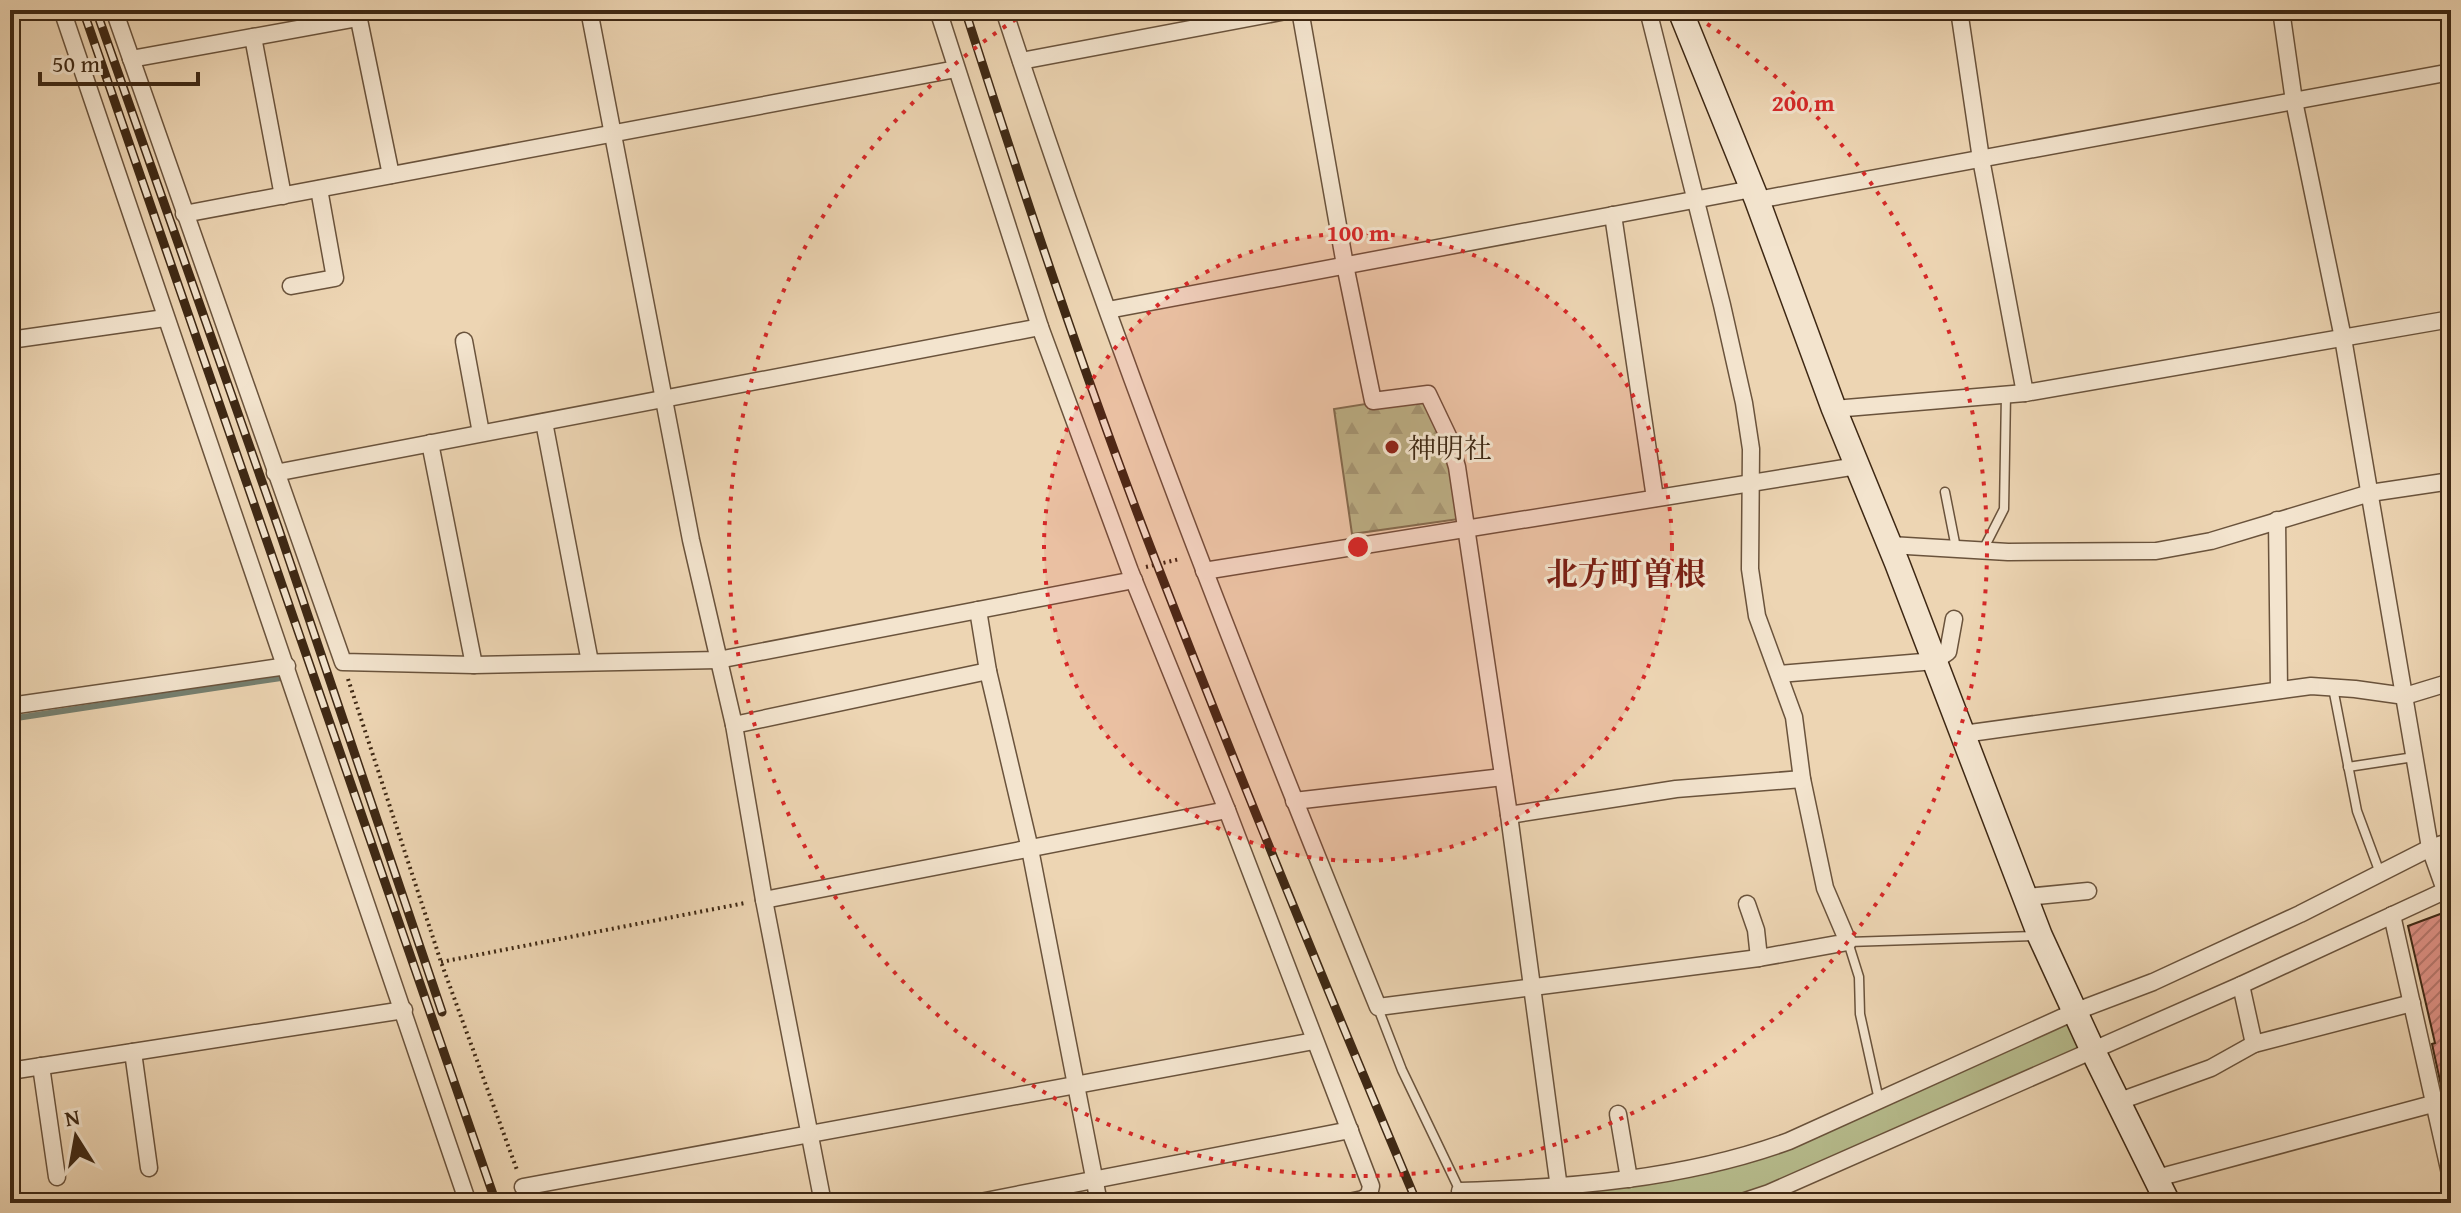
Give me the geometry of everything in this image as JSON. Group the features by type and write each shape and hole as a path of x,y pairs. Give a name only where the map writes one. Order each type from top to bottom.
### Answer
{"street":[{"path":"62,10 468,1203"},
{"path":"114,10 343,662 474,665 718,660 978,610 1132,576"},
{"path":"589,10 691,540 734,725 764,900 823,1203"},
{"path":"938,10 1040,327 1132,576 1227,810 1371,1191 1363,1199 1344,1203"},
{"path":"1004,10 1108,310 1204,571 1378,1007 1759,958 1848,942 1825,888 1802,779 1794,717 1757,616 1750,569 1751,449 1744,403 1648,10"},
{"path":"1021,61 1291,10"},
{"path":"1300,10 1345,265 1373,401 1428,394 1448,436 1457,467 1509,815 1560,1195"},
{"path":"1680,10 2040,936 2168,1203"},
{"path":"1959,10 1981,159 2025,393"},
{"path":"1739,1203 1769,1193 2093,1051 2448,889 2430,848 2343,338 2294,101 2281,10"},
{"path":"131,59 358,14 391,175"},
{"path":"253,37 283,196"},
{"path":"184,214 956,69"},
{"path":"1108,310 1695,200 1754,194 1981,159 2451,72"},
{"path":"291,286 335,278 319,189"},
{"path":"1613,215 1655,498"},
{"path":"10,340 165,318"},
{"path":"1834,409 2025,393 2451,319"},
{"path":"275,473 1040,327"},
{"path":"464,341 481,433"},
{"path":"544,422 590,662"},
{"path":"430,443 474,665"},
{"path":"1204,571 1857,466"},
{"path":"1890,545 1983,551 2156,551 2211,541 2370,493 2451,481"},
{"path":"2277,520 2279,690"},
{"path":"978,610 988,671 1030,849 1099,1203"},
{"path":"1779,674 1935,661 1948,652 1954,619"},
{"path":"10,706 287,666"},
{"path":"734,725 988,671"},
{"path":"1963,734 2311,686 2405,696 2451,682"},
{"path":"1294,801 1503,777"},
{"path":"1509,815 1676,789 1802,779"},
{"path":"764,900 1227,810"},
{"path":"1460,1191 1560,1195 1745,1158 2074,1012 2153,982 2300,914 2430,848 2451,841"},
{"path":"2026,897 2088,891"},
{"path":"1747,904 1756,930 1759,958"},
{"path":"2392,915 2412,1003 2443,1101 2451,1178"},
{"path":"2241,985 2254,1044"},
{"path":"2117,1102 2211,1068 2254,1044 2412,1003"},
{"path":"10,1071 404,1010"},
{"path":"523,1187 1314,1041"},
{"path":"133,1052 149,1168"},
{"path":"41,1066 57,1177"},
{"path":"2157,1178 2443,1101"},
{"path":"1618,1114 1629,1179"},
{"path":"975,1203 1350,1130"}],"lane":[{"path":"1983,551 2004,509 2006,394"},
{"path":"1945,492 1956,549"},
{"path":"2333,688 2357,811 2380,873"},
{"path":"2348,767 2416,756"},
{"path":"1879,1100 1860,1014 1859,977 1848,942 2040,936"},
{"path":"1378,1007 1402,1070 1460,1191"}],"path":[{"path":"1132,576 1198,554"},
{"path":"343,662 441,962 523,1187"},
{"path":"441,962 764,900"}],"green space":[{"path":"1428,394 1466,518 1352,534 1334,409"},
{"path":"2074,1012 2093,1051 1739,1203 1511,1203 1745,1158"}],"building":[{"path":"2451,910 2451,1088 2442,1090 2432,1044 2435,1043 2408,926"}],"waterway":[{"path":"10,719 281,678"}],"railway":[{"path":"83,10 496,1203"},
{"path":"96,10 278,527 442,1012"},
{"path":"965,10 1057,290 1132,498 1253,807 1417,1203"}],"place":[{"name":"神明社","path":"1392,447"}],"district":[{"name":"北方町曽根","path":"1626,573"}]}
